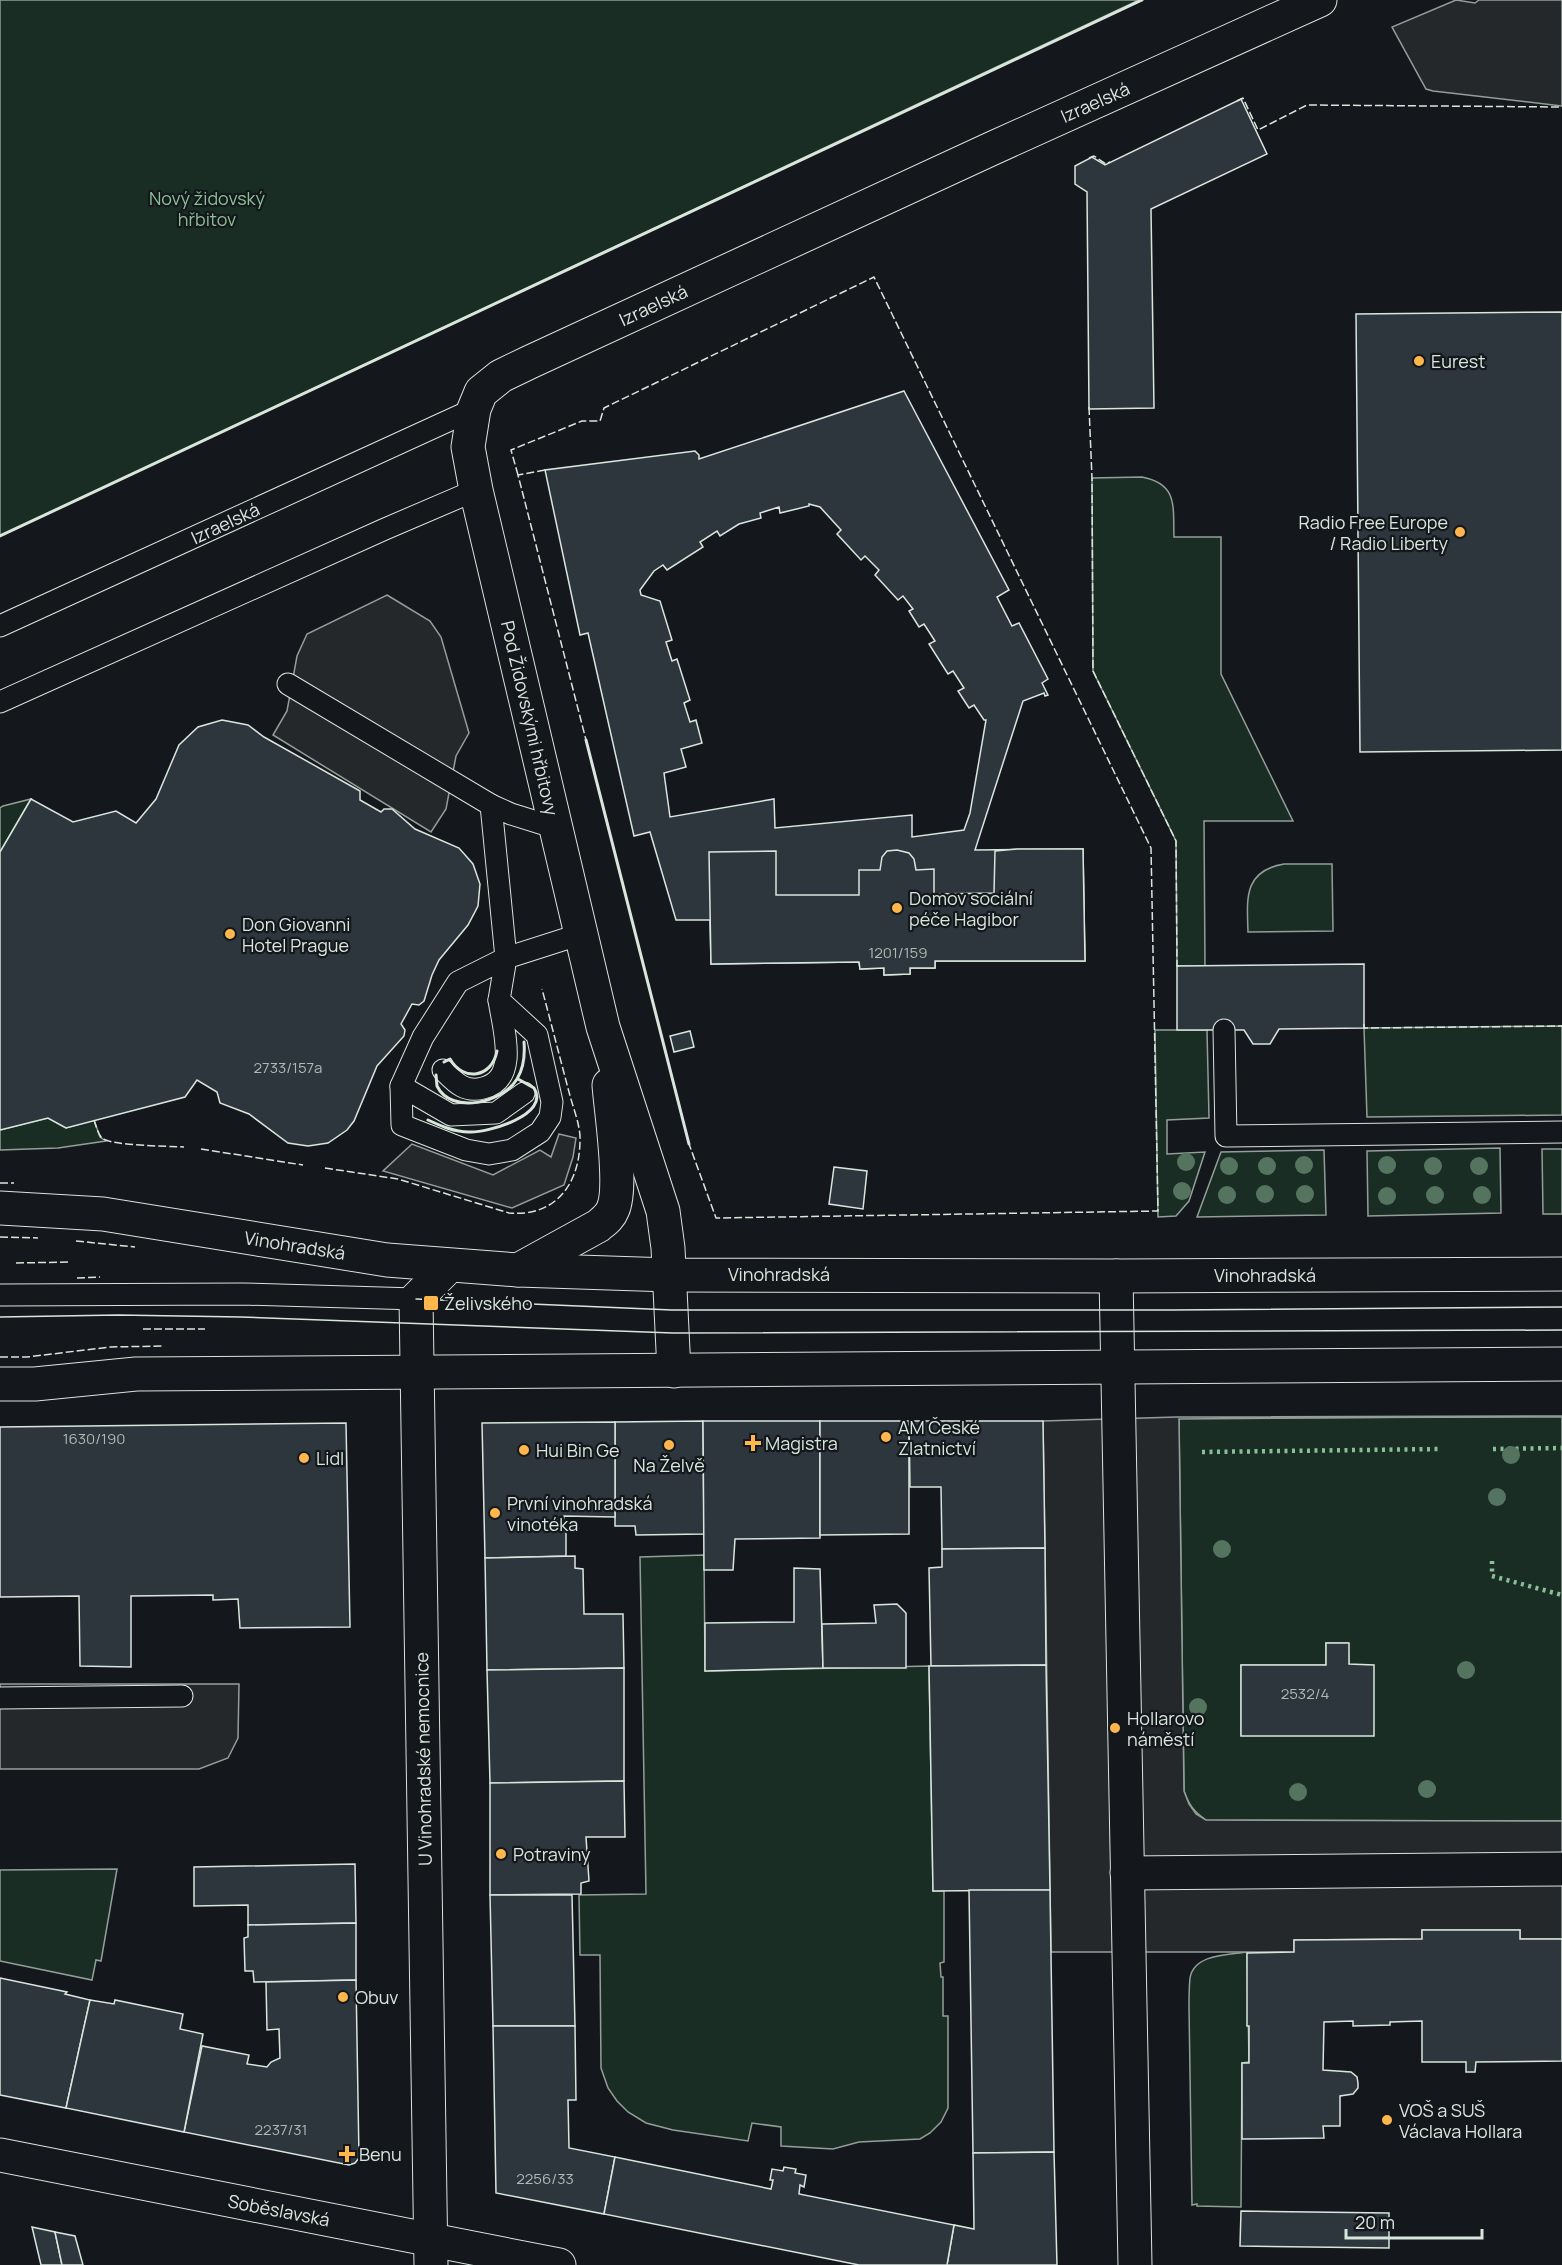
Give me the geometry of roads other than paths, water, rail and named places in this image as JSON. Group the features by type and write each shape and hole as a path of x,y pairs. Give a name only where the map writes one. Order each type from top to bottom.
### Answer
{"street":[{"name":"Izraelská","path":"474,409 481,392 501,376 993,148 1320,0"},
{"name":"Pod Židovskými hřbitovy","path":"474,409 468,447 476,490 603,1027 663,1212 670,1275 674,1371"},
{"name":"Pod Židovskými hřbitovy","path":"518,1270 598,1226 607,1219 614,1208 617,1175 603,1027"},
{"name":"Vinohradská","path":"0,1208 103,1214 387,1260 518,1270 670,1275 1562,1274"},
{"path":"416,1299 449,1266"},
{"path":"1116,1276 1135,2265"},
{"name":"U Vinohradské nemocnice","path":"416,1299 431,2252"},
{"path":"0,1384 35,1384 136,1374 1562,1364"},
{"path":"1127,1873 1562,1869"},
{"name":"Soběslavská","path":"0,2155 431,2252 559,2265"}],"lane":[{"name":"Izraelská","path":"0,626 474,409"},
{"path":"0,702 476,490"},
{"path":"288,684 490,805 556,828"},
{"path":"443,1070 461,1087 475,1090 492,1086 504,1073 507,1057 499,1000 506,958 490,805"},
{"path":"499,1000 537,1035 552,1102 550,1117 540,1132 512,1150 489,1154 466,1150 402,1125 401,1086 423,1037 458,982 506,958 581,934"},
{"path":"1224,1030 1226,1136 1562,1132"},
{"path":"401,1086 451,1114 496,1113 524,1093"},
{"path":"0,1295 232,1294 416,1299"},
{"path":"0,1698 182,1696"}],"tram line":[{"path":"416,1299 672,1310 1562,1307"},
{"path":"0,1317 118,1315 241,1317 673,1333 1562,1330"}],"place":[{"name":"Eurest","path":"1419,361"},
{"name":"Radio Free Europe / Radio Liberty","path":"1460,532"},
{"name":"Domov sociální péče Hagibor","path":"897,908"},
{"name":"Don Giovanni Hotel Prague","path":"230,934"},
{"name":"Želivského","path":"431,1303"},
{"name":"AM České Zlatnictví","path":"886,1437"},
{"name":"Magistra","path":"753,1443"},
{"name":"Na Želvě","path":"669,1445"},
{"name":"Hui Bin Ge","path":"524,1450"},
{"name":"Lidl","path":"304,1458"},
{"name":"První vinohradská vinotéka","path":"495,1513"},
{"name":"Hollarovo náměstí","path":"1115,1728"},
{"name":"Potraviny","path":"501,1854"},
{"name":"Obuv","path":"343,1997"},
{"name":"VOŠ a SUŠ Václava Hollara","path":"1387,2120"},
{"name":"Benu","path":"347,2154"}],"park label":[{"name":"Nový židovský hřbitov","path":"207,208"}]}
